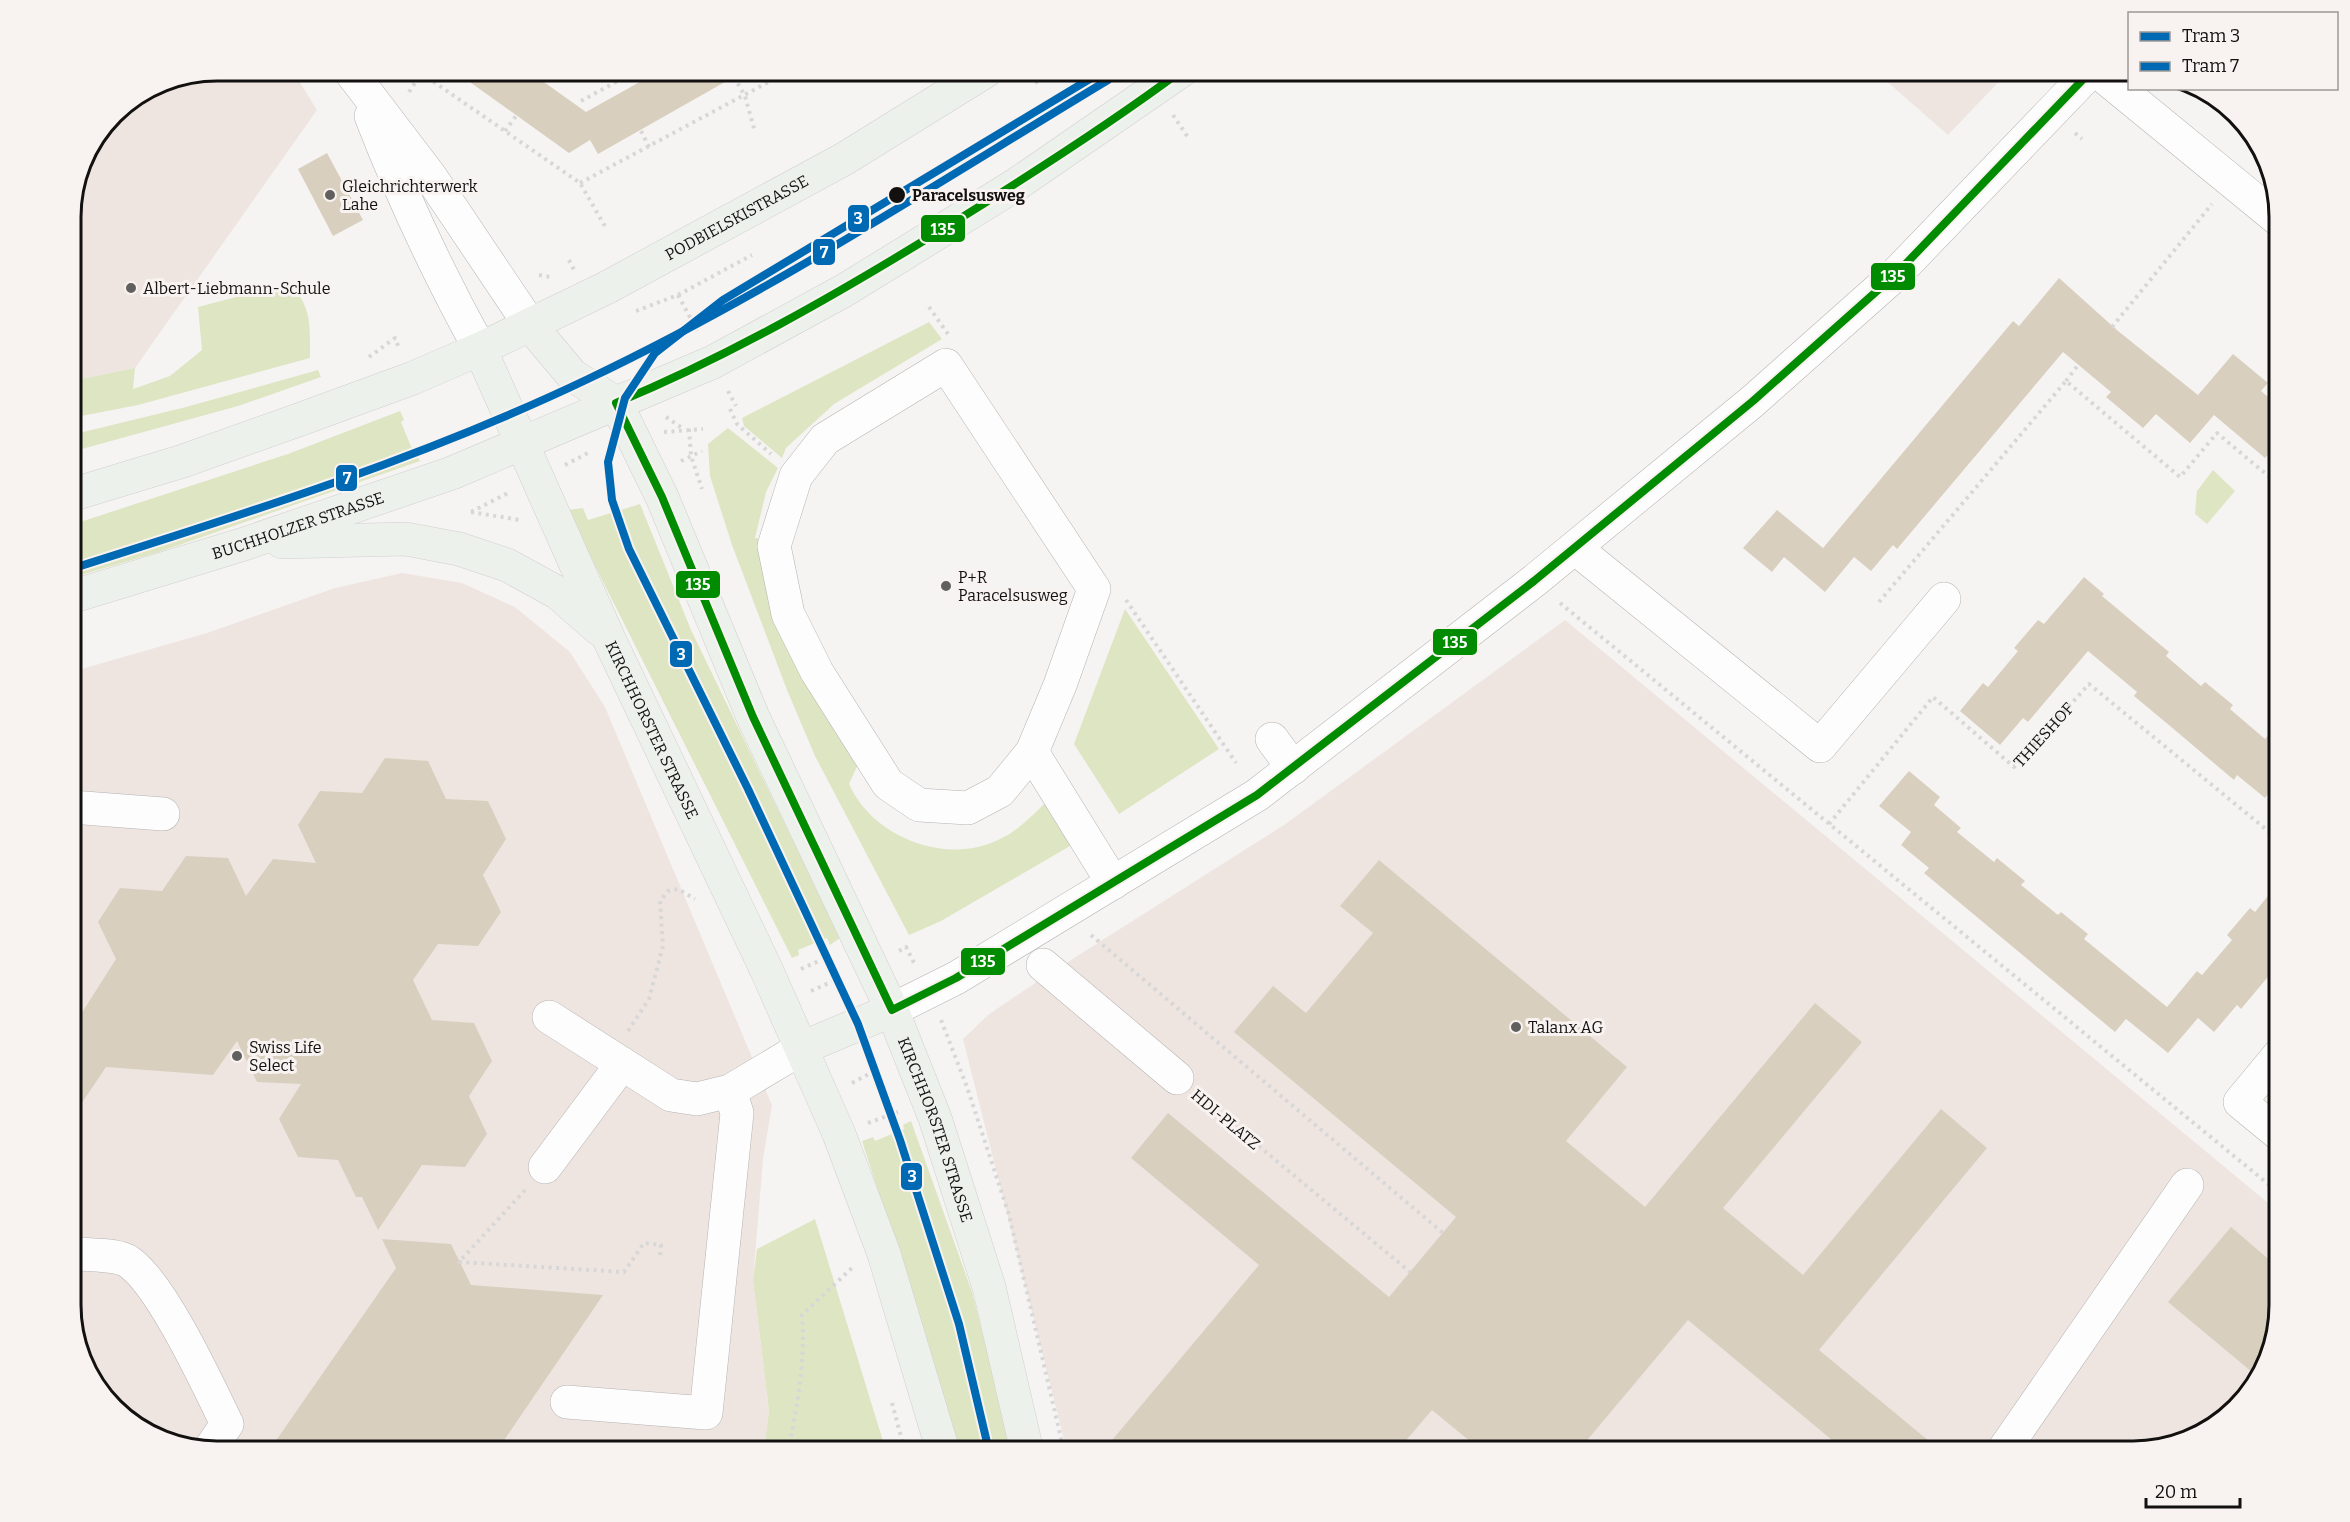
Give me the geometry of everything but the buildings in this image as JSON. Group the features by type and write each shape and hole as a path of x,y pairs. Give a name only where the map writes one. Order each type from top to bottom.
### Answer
{"main road":[{"name":"PODBIELSKISTRASSE","path":"480,349 606,288 834,165 968,81"},
{"path":"523,445 713,362 845,290 1006,190 1165,81"},
{"path":"530,325 572,375 616,403"},
{"path":"81,492 183,460 301,419 413,378 480,349"},
{"name":"KIRCHHORSTER STRASSE","path":"480,349 609,639 777,992 839,1134 869,1259 939,1441"},
{"name":"KIRCHHORSTER STRASSE","path":"616,403 662,497 753,717 910,1051 929,1101 989,1287 1024,1441"},
{"name":"BUCHHOLZER STRASSE","path":"81,594 244,544 453,473 523,445"},
{"path":"244,544 406,540 459,549 507,566 558,592 609,639"},
{"path":"802,1048 892,1010"}],"street":[{"path":"356,81 400,190 444,282 480,349"},
{"path":"357,81 430,176 530,325"},
{"path":"892,1010 956,978 1257,795 1575,548 1753,401 1896,274 2080,81"},
{"path":"2110,81 2269,211"},
{"path":"946,365 1094,589 1060,685 1032,752 1000,791 969,808 919,805 888,784 817,672 788,614 774,546 796,476 825,439 946,365"},
{"path":"1575,548 1820,746 1944,599"},
{"path":"1272,739 1293,768"},
{"path":"1032,752 1113,883"},
{"path":"81,808 163,814"},
{"name":"HDI-PLATZ","path":"1043,965 1177,1078"},
{"path":"549,1017 671,1095 697,1099 730,1091 802,1048"},
{"path":"545,1167 617,1060"},
{"path":"2269,1067 2240,1102 2269,1125"},
{"path":"567,1402 706,1413 737,1113 730,1091"},
{"path":"2011,1441 2187,1185"},
{"path":"81,1254 111,1256 129,1262 158,1296 227,1424 215,1441"}],"path":[{"path":"409,93 416,81"},
{"path":"435,81 580,183 606,228"},
{"path":"581,101 616,81"},
{"path":"736,81 745,96 755,132"},
{"path":"580,183 770,81"},
{"path":"1171,111 1189,139"},
{"path":"505,131 516,116"},
{"path":"641,130 650,147"},
{"path":"2112,327 2231,180"},
{"path":"635,312 678,295 752,255"},
{"path":"678,295 736,406"},
{"path":"1879,602 2078,364"},
{"path":"2066,381 2180,477 2217,433 2269,477"},
{"path":"730,409 737,424 796,476"},
{"path":"526,516 519,520 471,512 611,443 632,436 683,429 703,429"},
{"path":"689,429 691,456 702,489"},
{"path":"678,463 702,451"},
{"path":"1560,603 2269,1184"},
{"name":"THIESHOF","path":"1829,824 1933,697 2014,767 2089,684 2269,831"},
{"path":"617,1060 649,999 663,946 660,901 668,891 678,889 699,901"},
{"path":"1091,935 1443,1233"},
{"path":"777,992 819,962 865,952 906,947"},
{"path":"777,992 865,952"},
{"path":"824,1099 946,1031"},
{"name":"HDI-PLATZ","path":"1177,1078 1410,1272"},
{"path":"839,1134 967,1087"},
{"path":"545,1167 459,1262 624,1272 644,1243 661,1245 660,1257"},
{"path":"851,1254 869,1259"},
{"path":"858,1277 869,1259"},
{"path":"790,1441 796,1412 804,1335 802,1315 869,1259"},
{"path":"891,1402 902,1441"}],"shaded area":[{"name":"Albert-Liebmann-Schule","path":"208,81 299,81 317,110 135,368 81,379 81,208 91,165 104,141 134,109 173,88"},
{"path":"1886,81 1999,81 1948,135"},
{"path":"402,573 462,583 515,607 570,652 605,707 772,1105 763,1159 753,1280 769,1412 765,1441 199,1440 165,1431 141,1418 121,1401 99,1373 91,1357 81,1314 81,669 207,633 335,588"},
{"name":"Talanx AG","path":"1565,620 2269,1204 2268,1323 2262,1349 2246,1381 2223,1407 2193,1427 2151,1440 2133,1441 1064,1441 963,1039 988,1015 1041,979 1284,825"}],"green space":[{"path":"290,283 306,309 310,358 138,405 81,416 81,379 135,368 133,389 170,376 202,350 198,307"},
{"path":"929,322 942,339 834,404 786,448 782,458 744,426 742,418"},
{"path":"318,370 321,377 238,406 81,449 81,433 186,407"},
{"path":"400,411 404,420 401,422 414,454 416,453 420,461 159,552 81,575 81,522 288,454"},
{"path":"728,428 778,468 766,492 755,538 764,539 858,764 849,784 860,803 875,819 914,842 936,848 959,849 981,846 1002,838 1021,826 1048,800 1070,846 941,921 909,935 815,756 787,690 732,545 710,476 708,444"},
{"path":"2213,470 2235,491 2207,524 2195,514 2197,491"},
{"path":"640,504 691,630 840,938 830,945 827,938 798,950 799,955 792,958 567,510 583,508 588,520"},
{"path":"1125,609 1219,749 1119,814 1074,744"},
{"path":"911,1121 972,1292 1010,1441 952,1441 926,1338 862,1141 873,1137 875,1141 904,1129 903,1125"},
{"path":"815,1219 883,1441 765,1441 769,1411 753,1280 757,1249"}],"tram line":[{"name":"3","path":"987,1441 959,1324 900,1140 858,1024 748,789 629,549 612,500 608,462 625,398 655,353 723,300 1086,81"},
{"name":"7","path":"81,566 270,505 399,459 526,408 588,379 655,346 787,274 1106,81"}],"transit line":[{"name":"135","path":"1167,81 1031,174 860,279 740,345 616,403 662,497 753,717 892,1010 956,978 1257,795 1534,581 1753,401 1896,274 2081,81"}],"place":[{"name":"Gleichrichterwerk Lahe","path":"330,195"},
{"name":"Paracelsusweg","path":"897,195"},
{"name":"Albert-Liebmann-Schule","path":"131,288"},
{"name":"P+R Paracelsusweg","path":"946,586"},
{"name":"Talanx AG","path":"1516,1027"},
{"name":"Swiss Life Select","path":"237,1056"}]}
